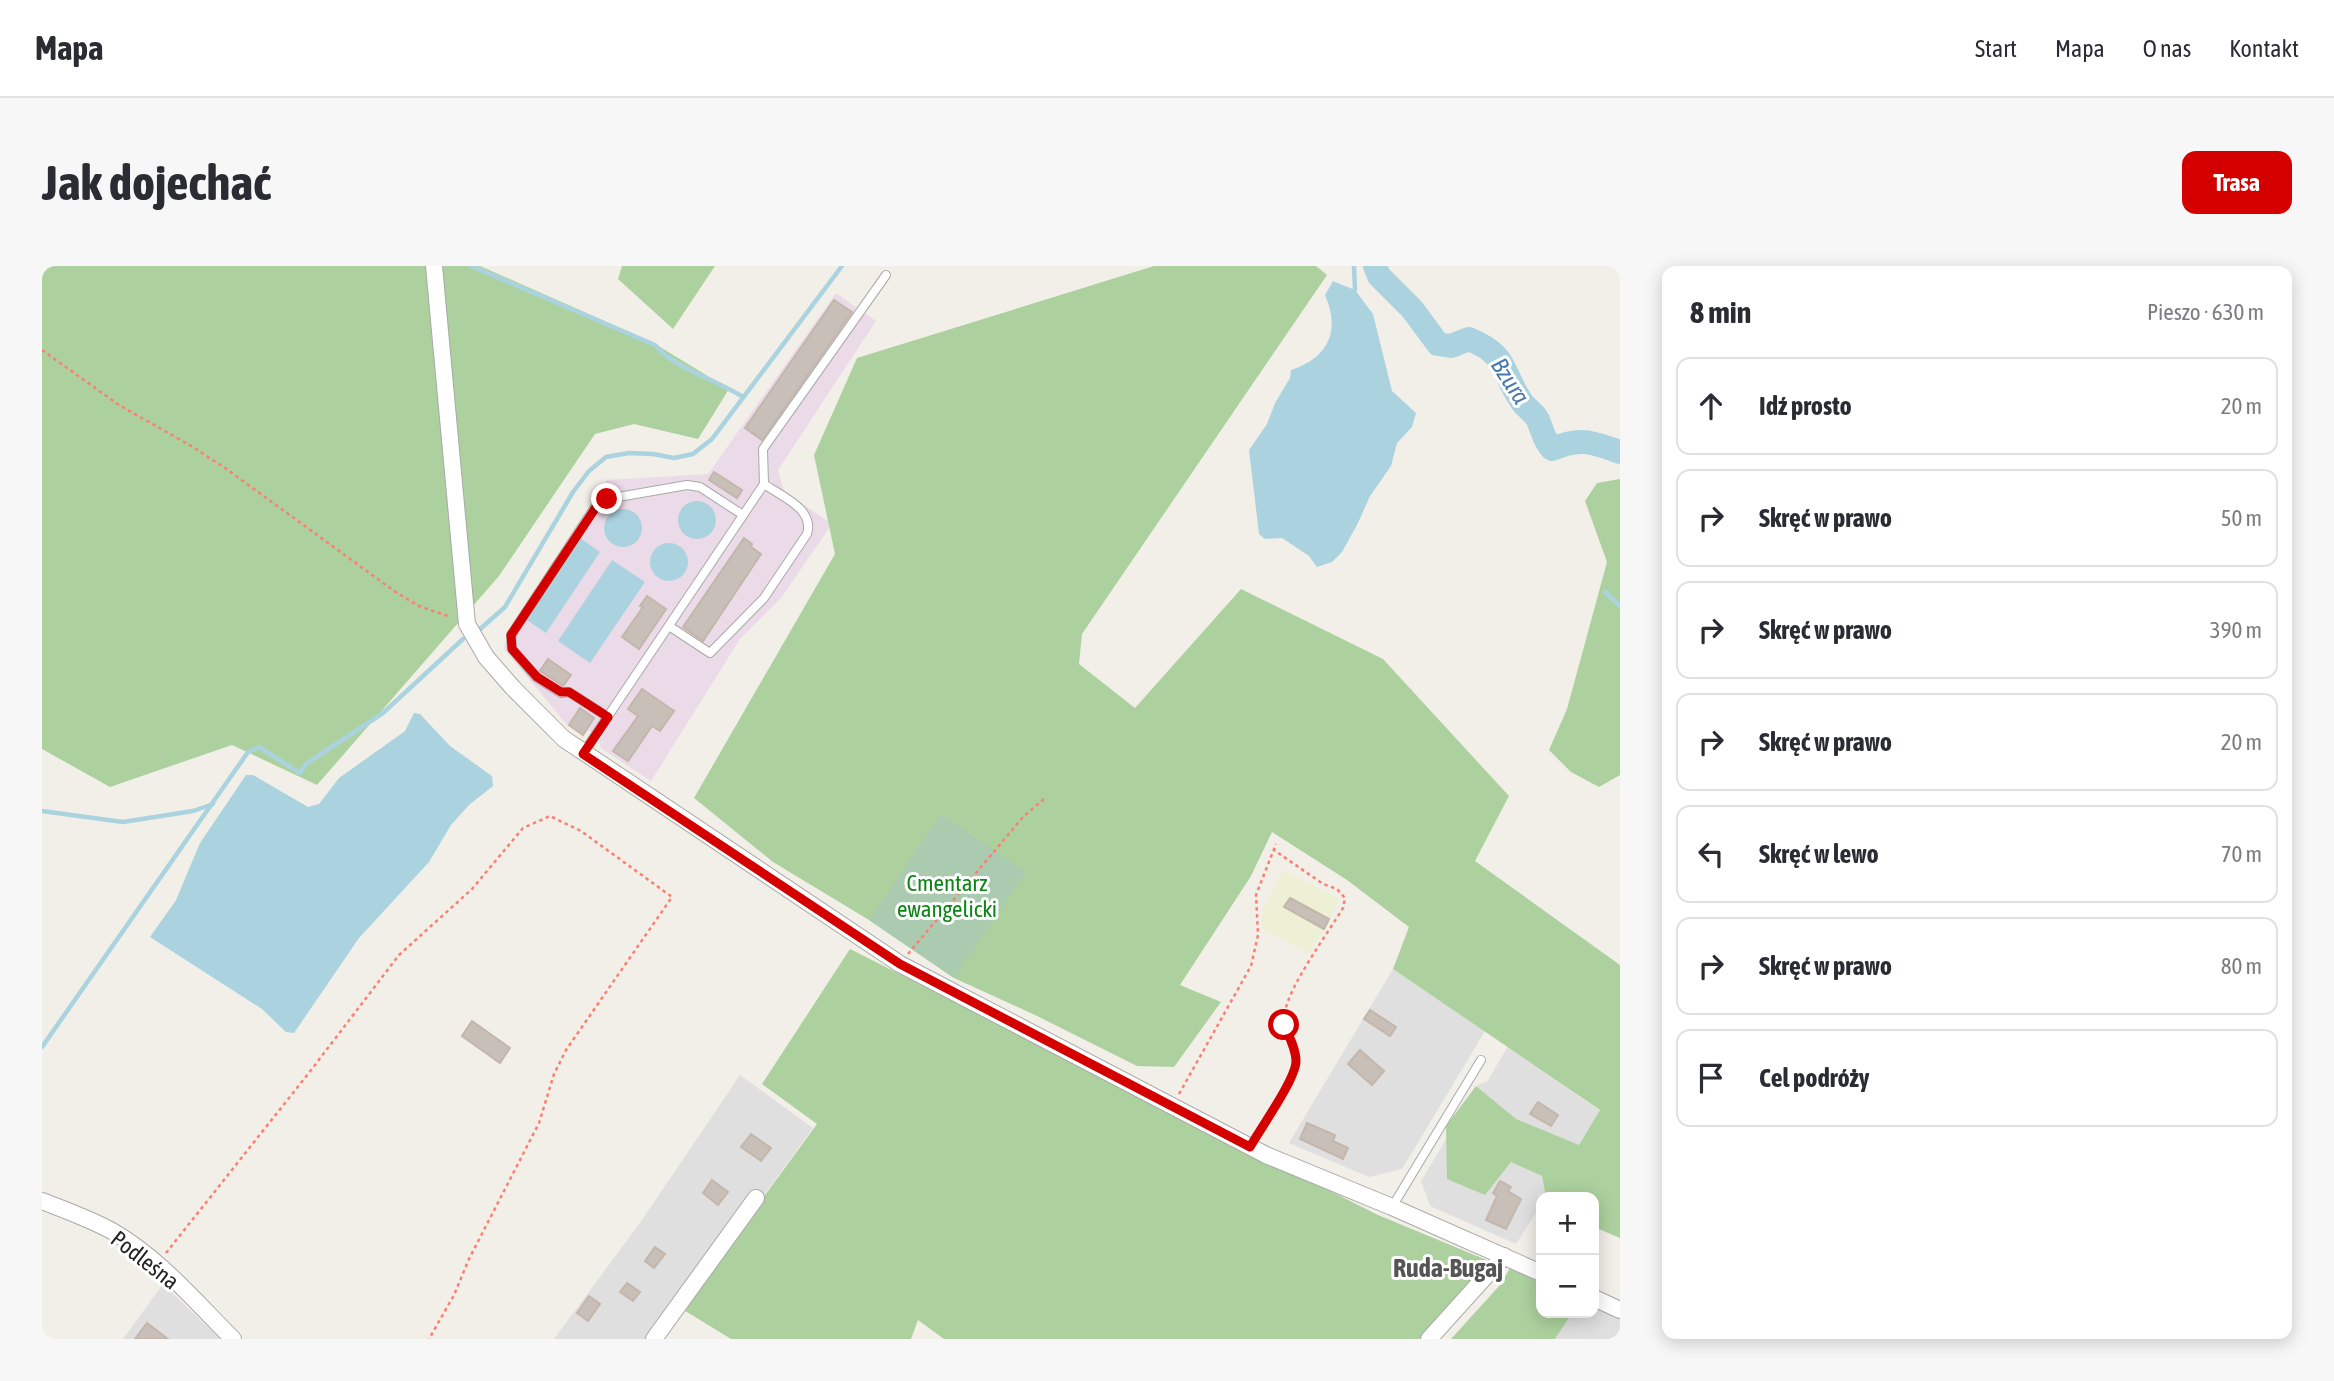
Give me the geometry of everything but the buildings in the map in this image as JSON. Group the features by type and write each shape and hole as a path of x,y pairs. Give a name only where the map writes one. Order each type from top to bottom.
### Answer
{"street":[{"path":"434,266 467,624 486,657 564,739 900,964 1250,1147 1536,1271"},
{"path":"654,1339 756,1198"},
{"name":"Podleśna","path":"42,1201 111,1231 157,1264 233,1339"},
{"path":"1429,1339 1504,1256"},
{"path":"1599,1300 1620,1310"}],"lane":[{"path":"583,754 764,484 763,449 886,275"},
{"path":"669,626 710,653 764,598 807,534 809,518 804,511 764,484"},
{"path":"608,717 569,692 561,692 537,677 512,649 511,635 596,507 607,499 687,485 700,487 743,515"},
{"path":"1392,1207 1481,1060"}],"path":[{"path":"42,350 119,405 225,468 397,593 419,606 467,624"},
{"path":"900,964 1023,817 1045,798"},
{"path":"157,1264 399,955 472,889 523,828 550,816 581,831 672,897 566,1051 554,1074 539,1123 429,1339"},
{"path":"1171,1106 1251,966 1258,935 1256,895 1276,844"},
{"path":"1250,1147 1291,1079 1296,1064 1295,1053 1284,1025 1288,1000 1343,908 1345,898 1337,889 1323,884 1273,850"}],"shaded area":[{"path":"836,293 876,321 778,470 784,491 832,524 781,598 740,639 651,781 602,749 599,742 601,738 589,730 582,735 567,725 504,649 508,632 607,480 708,474"},
{"path":"1393,969 1485,1031 1402,1169 1369,1177 1289,1143"},
{"path":"1508,1046 1600,1111 1549,1192 1536,1192 1536,1213 1516,1244 1430,1206 1421,1181 1479,1084 1487,1082"},
{"path":"740,1075 813,1128 761,1199 648,1339 554,1339 642,1220"},
{"path":"163,1284 220,1339 123,1339"},
{"path":"1599,1308 1620,1319 1620,1339 1555,1339 1569,1318 1599,1318"}],"green space":[{"path":"42,266 480,266 652,342 729,389 698,439 634,424 595,434 499,576 317,785 232,745 110,787 42,749"},
{"path":"622,266 715,266 673,329 618,279"},
{"path":"1154,266 1316,266 1327,275 1082,634 1079,664 1135,708 1241,589 1383,659 1509,796 1475,861 1620,965 1620,1238 1599,1229 1599,1192 1545,1192 1542,1176 1511,1162 1485,1195 1447,1179 1446,1126 1476,1086 1516,1119 1579,1145 1600,1110 1393,969 1409,927 1347,880 1272,832 1251,876 1180,985 1221,1002 1174,1067 1137,1066 954,978 869,920 773,862 694,798 835,554 814,455 857,358"},
{"path":"1620,479 1620,775 1599,787 1571,772 1549,750 1567,709 1607,562 1585,501 1597,483"},
{"name":"Cmentarz ewangelicki","path":"941,814 1026,872 954,978 869,920"},
{"path":"1284,870 1340,899 1310,954 1262,928 1262,911"},
{"path":"850,949 1378,1215 1489,1261 1420,1339 944,1339 918,1320 911,1339 731,1339 682,1309 817,1124 762,1084"},
{"path":"1510,1268 1536,1280 1536,1318 1569,1318 1555,1339 1451,1339 1500,1285"}],"water":[{"path":"1333,281 1355,290 1373,314 1392,391 1416,413 1412,427 1397,443 1391,466 1370,496 1342,552 1332,562 1317,567 1309,556 1282,538 1265,539 1259,534 1249,450 1267,424 1275,403 1290,378 1291,370 1314,358 1328,342 1332,320 1325,295"},
{"path":"697,501 710,507 716,520 710,533 697,539 684,533 678,520 684,507"},
{"path":"623,509 637,514 642,528 637,542 623,547 609,542 604,528 609,514"},
{"path":"579,537 600,552 546,633 524,618"},
{"path":"669,543 683,548 688,562 683,576 669,581 655,576 650,562 655,548"},
{"path":"612,560 645,582 590,663 558,641"},
{"path":"414,713 420,714 450,746 492,776 493,786 469,805 451,825 429,862 359,938 294,1033 286,1032 262,1009 150,937 176,900 200,843 246,775 253,775 308,807 319,804 339,778 405,731"}],"waterway":[{"path":"471,266 655,345 683,367 743,397"},
{"path":"479,630 505,607 573,492 589,471 606,457 629,453 674,458 693,454 712,439 842,266"},
{"path":"1354,266 1355,290"},
{"name":"Bzura","path":"1375,266 1379,276 1412,309 1438,344 1451,346 1469,339 1497,357 1522,402 1538,420 1552,449 1570,443 1586,442 1620,452"},
{"path":"1605,592 1620,606"},
{"path":"42,1047 248,752 259,747 300,773 306,764 383,713 463,639"},
{"path":"42,811 123,822 193,811 213,804"}],"district":[{"name":"Ruda-Bugaj","path":"1448,1268"}],"route":[{"path":"607,499 596,507 511,635 512,649 537,677 561,692 569,692 608,717 583,754 900,964 1250,1147 1291,1079 1296,1064 1295,1053 1284,1025"}]}
